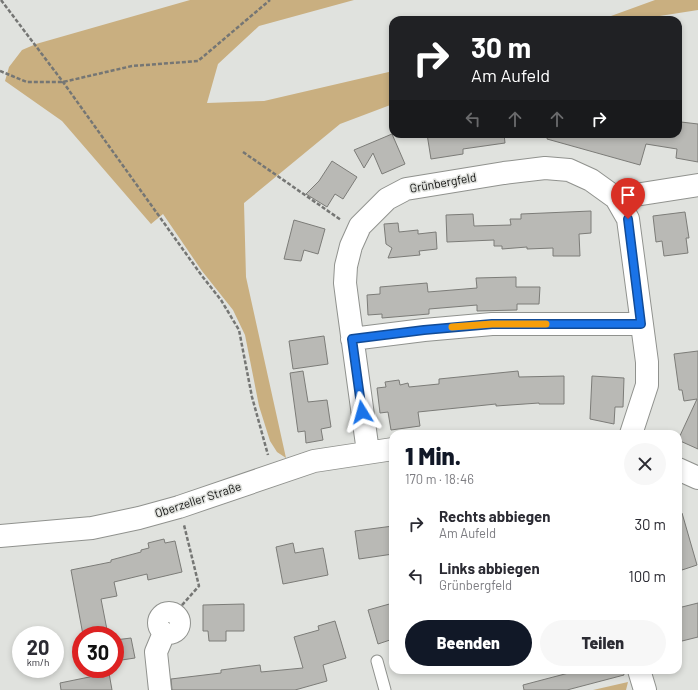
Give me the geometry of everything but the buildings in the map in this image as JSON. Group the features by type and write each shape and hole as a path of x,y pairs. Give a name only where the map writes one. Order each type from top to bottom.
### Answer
{"street":[{"name":"Grünbergfeld","path":"368,452 345,283 346,266 351,246 360,226 387,199 406,189 545,168 569,170 591,180 616,198 628,219 647,362 647,385 632,430"},
{"path":"616,198 698,185"},
{"path":"352,339 424,330 492,324 641,324"},
{"name":"Oberzeller Straße","path":"0,536 92,528 139,518 179,507 314,461 389,449"},
{"path":"682,471 698,478"},
{"path":"160,690 156,652 169,623"},
{"path":"640,674 645,690"}],"lane":[{"path":"376,661 385,690"}],"path":[{"path":"1,0 63,82 202,276 221,300 239,330 252,397 274,475"},
{"path":"0,71 28,82 63,82 132,66 198,61 270,0"},
{"path":"243,152 346,223 349,217 360,226"},
{"path":"169,623 199,586 179,507"}],"shaded area":[{"path":"190,0 354,0 259,26 218,64 207,103 264,101 389,72 389,106 340,124 244,203 246,277 286,458 277,452 270,441 259,406 245,335 233,310 202,271 163,214 151,224 62,121 5,81 9,67 22,50 36,44"},
{"path":"655,0 698,0 698,10 660,16 611,16"},
{"path":"628,682 626,690 593,690"}],"slow traffic":[{"path":"452,327 492,324 546,324"}],"route":[{"path":"362,412 352,339 424,330 492,324 641,324 628,219"}]}
